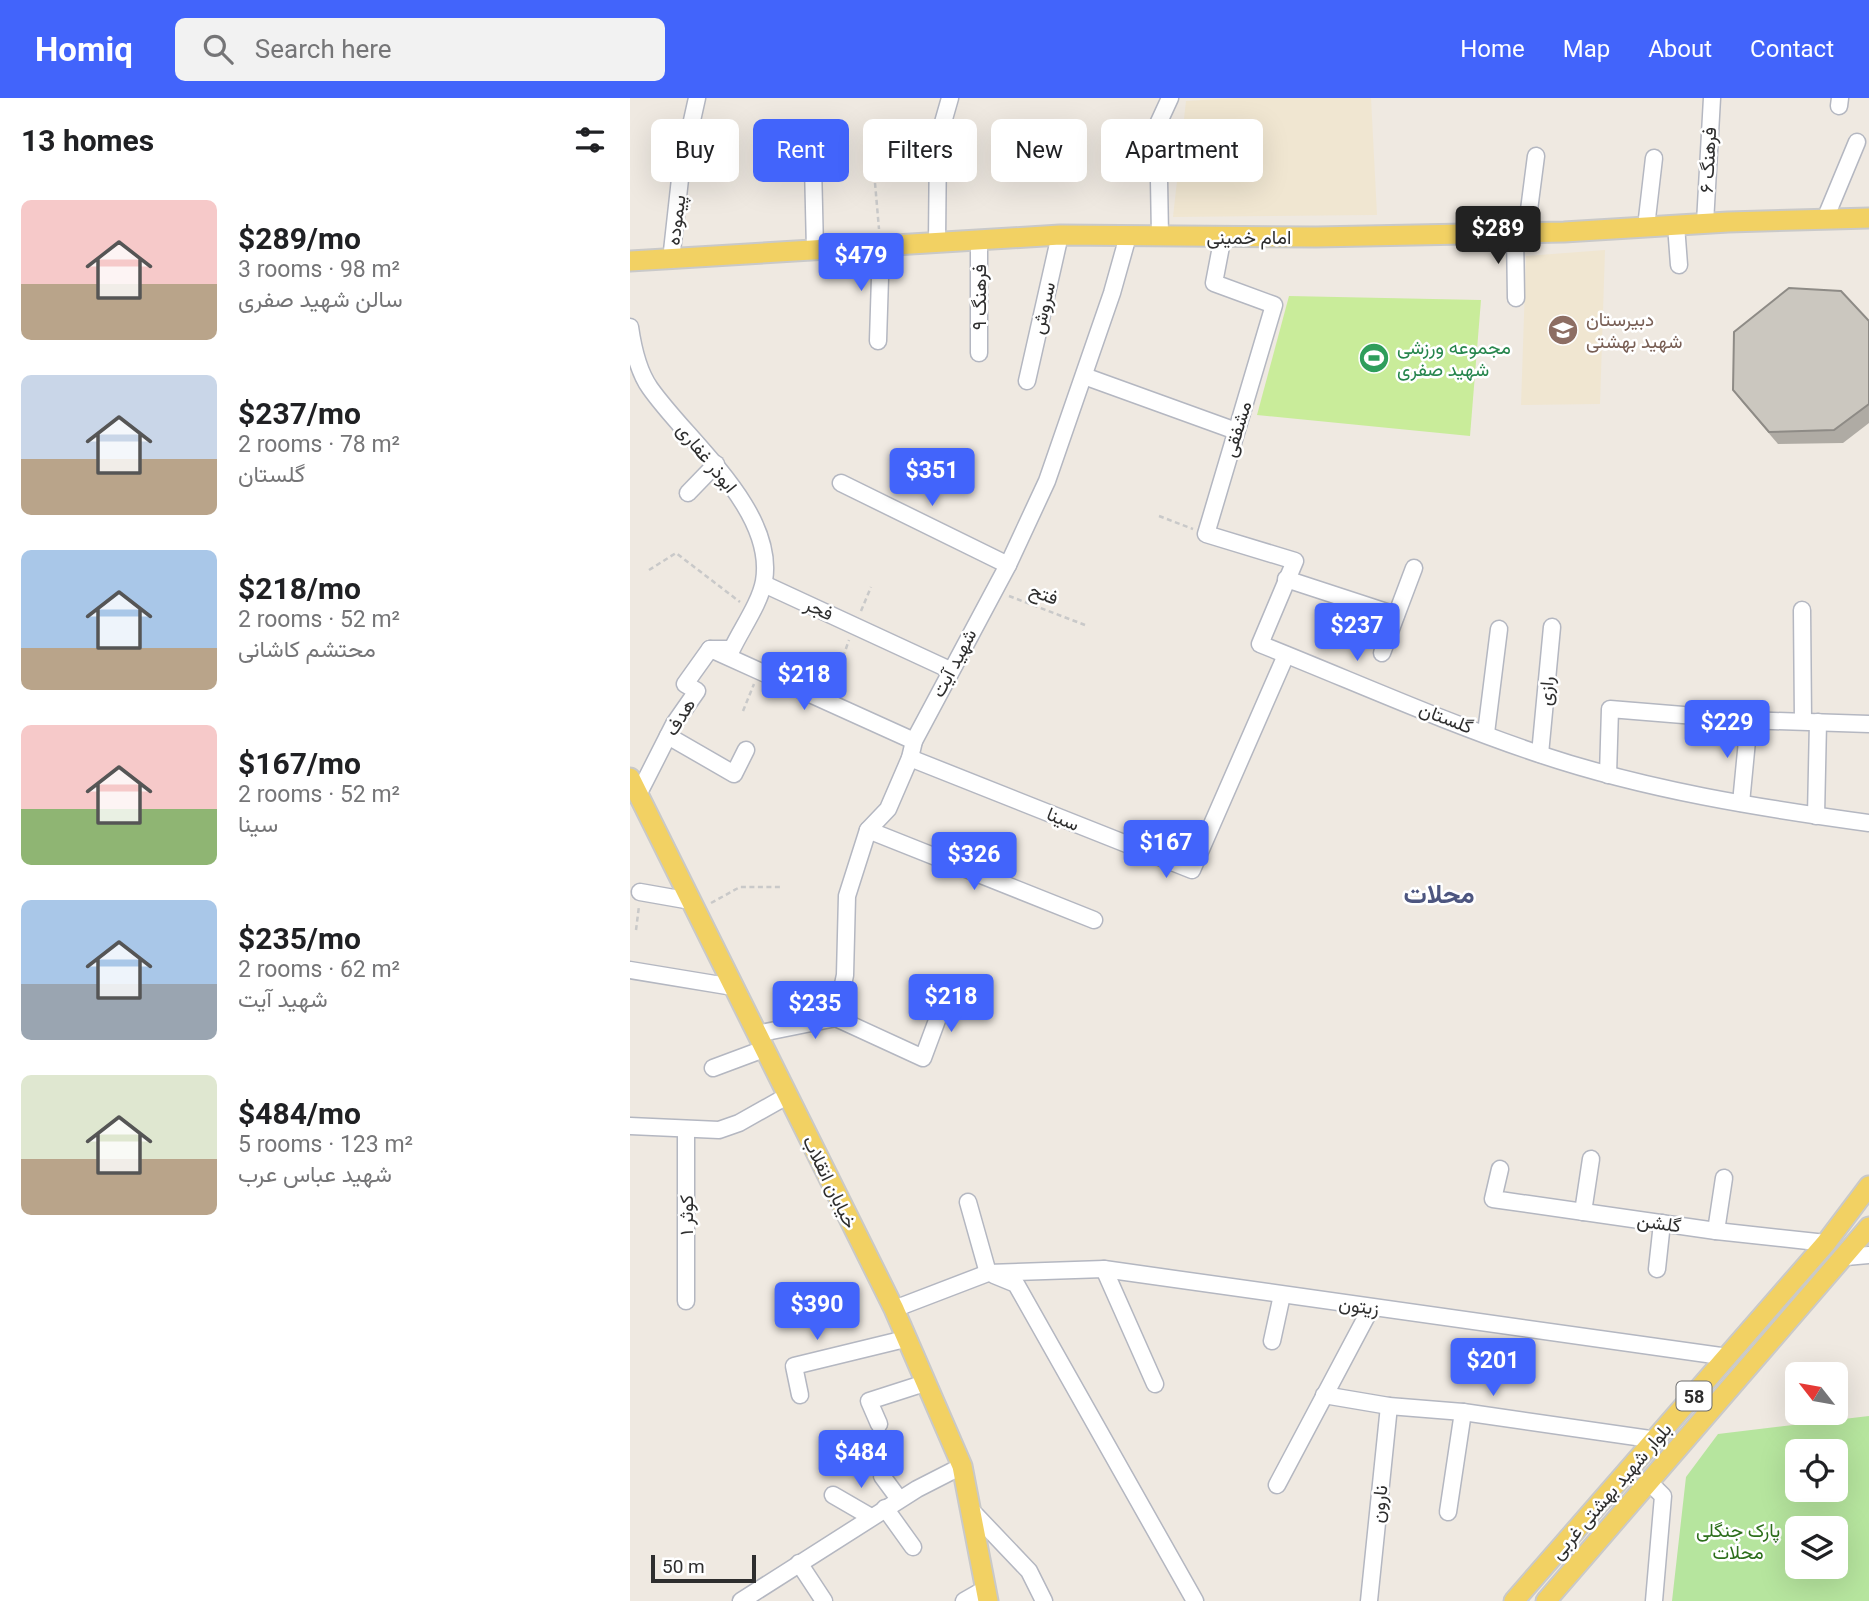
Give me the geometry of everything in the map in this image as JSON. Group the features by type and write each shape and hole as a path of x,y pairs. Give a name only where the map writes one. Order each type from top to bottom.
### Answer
{"main road":[{"name":"امام خمینی","path":"630,261 1060,235 1521,233 1869,218"},
{"name":"خیابان انقلاب","path":"634,786 894,1309 962,1466 987,1595"},
{"name":"بلوار شهید بهشتی غربی","path":"1514,1601 1728,1357 1826,1242 1869,1186"},
{"name":"بلوار شهید بهشتی غربی","path":"1546,1601 1846,1257 1869,1227"}],"street":[{"name":"پیموده","path":"671,260 681,170 697,98"},
{"path":"937,242 937,140 950,98"},
{"path":"1160,236 1158,124 1170,98"},
{"name":"فرهنگ ۶","path":"1705,223 1712,98"},
{"path":"1825,219 1857,142"},
{"path":"1516,298 1521,233 1536,156"},
{"path":"1646,227 1654,158"},
{"path":"813,182 815,250"},
{"path":"1676,225 1679,265"},
{"name":"سروش","path":"1027,381 1060,235"},
{"name":"شهید آیت","path":"835,1017 845,975 846,896 868,830 888,809 910,758 914,741 1008,565 1047,481 1084,376 1128,236"},
{"name":"مشفقی","path":"1206,534 1274,305 1214,283 1223,236"},
{"name":"فرهنگ ۹","path":"979,240 979,353"},
{"path":"878,341 881,246"},
{"name":"ابوذر غفاری","path":"630,327 648,386 716,464 747,510 766,557 764,584 732,649 710,649"},
{"path":"630,383 640,365"},
{"path":"1084,376 1236,431"},
{"path":"688,493 716,464"},
{"path":"841,483 1008,565"},
{"path":"1206,534 1295,561 1286,579 1396,615"},
{"path":"1382,653 1414,568"},
{"name":"گلستان","path":"1286,579 1260,645 1540,754 1608,775 1741,803 1869,823"},
{"name":"فجر","path":"764,584 950,670"},
{"path":"1802,610 1816,816"},
{"name":"رازی","path":"1540,754 1552,627"},
{"path":"1486,733 1499,629"},
{"path":"710,649 914,741"},
{"name":"هدف","path":"634,786 696,691 685,684 710,649"},
{"name":"سینا","path":"910,758 1192,870 1286,655"},
{"path":"1608,775 1610,709 1749,720 1869,724"},
{"path":"1741,803 1749,720"},
{"path":"667,736 734,774 746,750"},
{"path":"868,830 1094,920"},
{"path":"640,892 693,906"},
{"path":"630,970 733,987"},
{"path":"713,1068 760,1041 835,1017 923,1058 946,996"},
{"path":"630,1126 719,1130 739,1123 787,1096"},
{"name":"کوثر ۱","path":"686,1129 687,1300"},
{"path":"1583,1212 1591,1159"},
{"name":"گلشن","path":"1500,1169 1493,1199 1716,1231 1826,1242"},
{"path":"1716,1231 1724,1178"},
{"path":"968,1202 988,1273 1016,1284 1195,1601"},
{"path":"1657,1269 1662,1223"},
{"path":"1846,1257 1869,1255"},
{"path":"1104,1269 1155,1384"},
{"name":"زیتون","path":"894,1309 988,1273 1104,1269 1728,1357"},
{"path":"1272,1341 1282,1295"},
{"path":"1277,1485 1371,1308"},
{"path":"800,1395 794,1366 905,1339"},
{"path":"879,1424 869,1401 925,1383"},
{"path":"1324,1395 1389,1406 1463,1412 1657,1440"},
{"name":"نارون","path":"1369,1601 1389,1406"},
{"path":"1448,1512 1463,1412"},
{"path":"741,1601 899,1499 962,1466"},
{"path":"882,1476 899,1499"},
{"path":"1650,1483 1663,1496 1654,1601"},
{"path":"833,1495 878,1513 913,1547"},
{"path":"970,1509 1029,1571 1044,1601"},
{"path":"799,1563 824,1601"},
{"path":"964,1601 987,1595"}],"path":[{"path":"875,183 881,246"},
{"path":"1159,516 1206,534"},
{"path":"649,570 676,553 751,611"},
{"path":"843,657 871,587"},
{"name":"فتح","path":"993,589 1085,625"},
{"path":"743,711 760,671"},
{"path":"693,906 740,887 780,887"}],"shaded area":[{"path":"1236,98 1371,98 1377,215 1173,217 1177,182 1263,182 1263,119 1184,119 1186,101"},
{"name":"دبیرستان شهید بهشتی","path":"1605,250 1600,404 1521,405 1526,256"}],"green space":[{"name":"مجموعه ورزشی شهید صفری","path":"1289,296 1481,300 1470,436 1257,415"},
{"name":"پارک جنگلی محلات","path":"1869,1416 1869,1601 1672,1601 1686,1477 1718,1434 1794,1425 1848,1425 1848,1419"}],"building":[{"path":"1789,288 1841,291 1869,321 1869,404 1834,430 1769,432 1733,390 1734,332"}],"place":[{"name":"دبیرستان شهید بهشتی","path":"1563,330"},
{"name":"مجموعه ورزشی شهید صفری","path":"1374,358"}],"district":[{"name":"محلات","path":"1439,894"}]}
